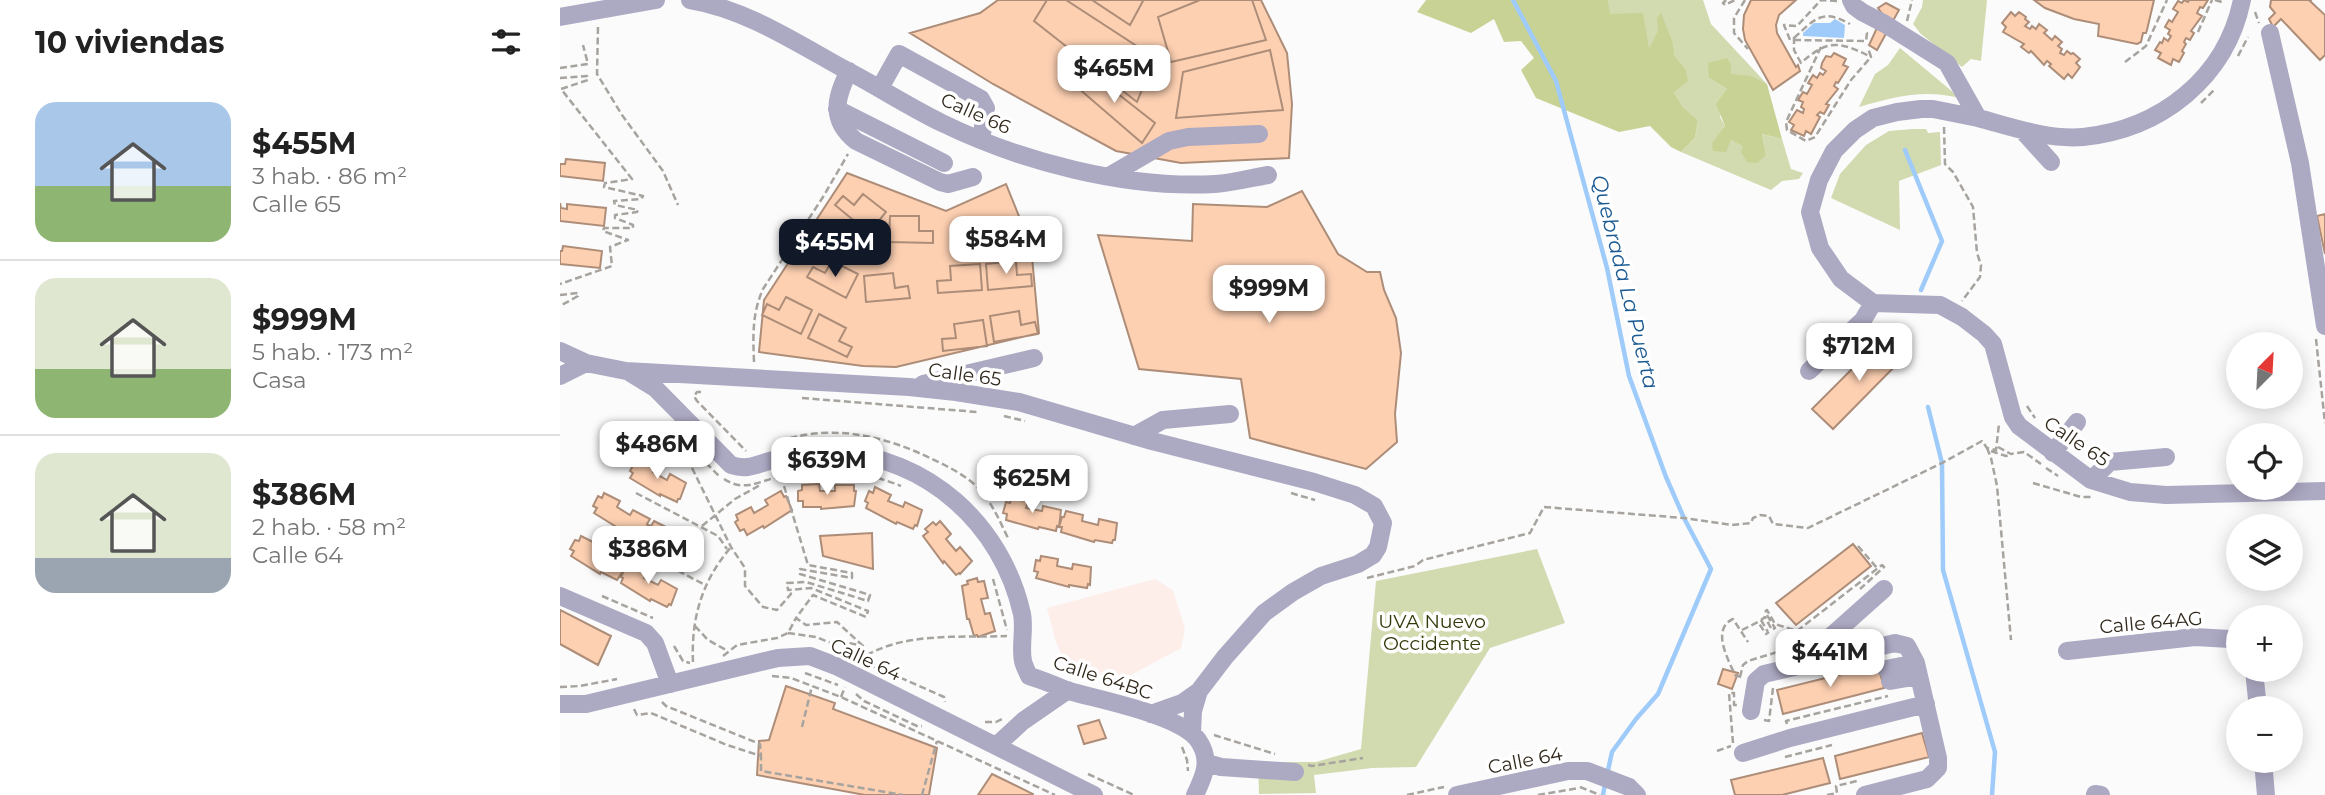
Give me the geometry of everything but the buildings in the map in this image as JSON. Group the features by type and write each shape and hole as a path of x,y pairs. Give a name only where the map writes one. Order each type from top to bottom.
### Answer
{"street":[{"path":"560,17 656,0"},
{"name":"Calle 66","path":"690,0 719,6 773,29 941,122 1021,155 1109,176 1174,183 1217,184 1268,175"},
{"path":"1851,0 1862,12 1947,63 1978,118"},
{"path":"1809,371 1863,320 1873,303 1841,279 1820,248 1810,212 1819,180 1834,151 1855,130 1873,118 1897,112 1933,109 2049,136 2082,137 2117,130 2162,112 2196,88 2228,41 2235,2"},
{"path":"2270,33 2300,163 2324,315"},
{"path":"880,88 899,54 981,99 986,108 981,140"},
{"path":"849,71 841,87 836,109 841,125 856,141 940,182 948,184 972,177"},
{"path":"836,109 944,163"},
{"path":"2022,130 2050,162"},
{"path":"1109,176 1169,141 1188,136 1259,134"},
{"name":"Calle 65","path":"1873,303 1940,305 1962,309 1993,344 2013,417 2029,435 2089,486 2146,495 2325,491"},
{"name":"Calle 65","path":"560,352 586,363 626,371 909,387 1019,402 1134,436 1314,482 1355,495 1374,506 1383,523 1378,547 1373,555 1358,564 1321,576 1264,613 1199,691"},
{"path":"909,387 1034,358"},
{"path":"560,376 586,363"},
{"name":"Calle 64BC","path":"626,371 655,388 731,465 744,469 816,452 854,453 892,463 934,483 980,524 995,547 1011,581 1022,614 1016,637 1029,676 1152,714 1184,737"},
{"path":"1134,436 1163,420 1230,414"},
{"path":"2053,453 2077,422"},
{"path":"2089,486 2110,462 2166,457"},
{"path":"1745,711 1756,681 1764,674 1810,655 1884,589"},
{"path":"560,596 646,633 655,643 665,692"},
{"name":"Calle 64AG","path":"2067,651 2195,637 2226,639"},
{"path":"1805,657 1895,643 1908,646 1926,704 1938,768 1927,779 1863,788"},
{"name":"Calle 64","path":"560,704 586,704 665,692 778,658 810,656 836,666 1094,795"},
{"path":"1892,681 1917,669"},
{"path":"997,745 1023,721 1068,690"},
{"path":"1152,714 1182,703 1199,691"},
{"path":"1195,795 1206,774 1207,763 1200,743 1184,737 1199,691"},
{"path":"1743,753 1790,738 1926,704"},
{"path":"1207,763 1221,767 1294,764"},
{"name":"Calle 64","path":"1457,795 1568,771 1585,780 1633,791"},
{"path":"2264,773 2266,795"}],"path":[{"path":"1726,0 1723,3 1725,5 1735,0"},
{"path":"1745,0 1734,18 1734,33 1748,50"},
{"path":"1839,0 1821,0 1797,26 1784,25 1801,63 1829,44 1855,49 1871,57"},
{"path":"2124,62 2146,46 2167,0"},
{"path":"2197,32 2213,0 2235,2"},
{"path":"599,10 597,74 622,115 663,171 678,205"},
{"path":"1785,45 1792,39 1818,17 1835,16 1867,33 1868,38 1866,41 1792,39"},
{"path":"560,68 588,64 583,45"},
{"path":"1821,47 1786,122 1787,130 1806,141 1815,137 1851,80 1871,57"},
{"path":"1868,48 1871,57"},
{"path":"560,78 587,76 587,80 561,89 632,179 605,183 604,187 643,196 641,199 614,201 615,205 638,210 615,215 615,218 633,225 633,228 604,228 603,231 628,240 610,247 612,266 560,284"},
{"path":"1944,124 1945,163 1973,207 1977,253 1981,265 1980,277 1962,309"},
{"path":"754,380 752,324 756,304 856,141"},
{"path":"560,295 578,293 578,296 560,306"},
{"path":"706,391 697,392 694,396 697,401 750,454"},
{"path":"790,397 986,413"},
{"path":"998,415 1036,424"},
{"path":"1998,447 1997,431 2000,420"},
{"path":"705,461 712,471 732,485 748,487 776,460 792,437 820,433 862,434 901,444 950,467 978,488 995,511 1013,548"},
{"path":"1364,578 1530,533 1544,507 1684,518 1732,525 1751,523 1753,518 1759,515 1769,516 1773,524 1808,528 1982,441 1992,457 1997,486 2011,640"},
{"path":"1989,450 1998,447 2011,454"},
{"path":"1989,450 2006,456 2024,452 2067,481"},
{"path":"776,460 890,481 901,486"},
{"path":"701,527 776,460"},
{"path":"636,492 718,536 745,568 745,586 763,607 777,610 791,594 787,583 806,582 868,601 870,596 800,574 800,569 852,578 852,573 808,565 776,460"},
{"path":"692,468 729,549"},
{"path":"2033,483 2081,497 2095,496 2089,486"},
{"path":"1284,491 1321,501"},
{"path":"613,536 705,585"},
{"path":"1858,546 1877,568"},
{"path":"694,662 694,624 705,585 729,549"},
{"path":"863,646 858,661 873,650 912,639 1016,637 990,572"},
{"path":"788,590 811,588 868,611 866,617 813,595 788,633"},
{"path":"593,592 658,622"},
{"path":"1741,631 1758,622 1766,634 1769,632 1761,620 1765,617 1772,629 1774,628 1765,612 1767,610 1775,624 1797,632"},
{"path":"796,618 806,625 836,622 863,646"},
{"path":"1740,677 1735,675 1727,655 1722,631 1728,621 1733,619 1748,642"},
{"path":"694,624 698,632 708,640 728,651"},
{"path":"734,653 723,656 737,645 778,638 788,633 816,637 831,643 844,642 863,646"},
{"path":"794,644 795,634"},
{"path":"670,639 683,661 700,661"},
{"path":"1745,711 1740,677 1743,665 1748,661 1800,645 1805,657"},
{"path":"868,670 874,666 944,697 945,703"},
{"path":"772,676 791,678 812,685 1055,795"},
{"path":"560,687 625,678"},
{"path":"1819,706 1820,710 1814,713 1892,681"},
{"path":"802,727 812,685"},
{"path":"1717,751 1733,745 1729,693 1734,693 1734,705 1769,721 1773,687 1764,685"},
{"path":"665,692 666,706 760,744 761,771 903,795"},
{"path":"633,706 637,715 651,713 727,745 761,756"},
{"path":"981,721 996,722 1004,717"},
{"path":"1211,734 1294,764 1312,766 1363,758"},
{"path":"1184,737 1188,767 1186,778"},
{"path":"922,795 937,741"},
{"path":"1538,795 1573,788 1585,780 1600,795"},
{"path":"1827,795 1837,793 1836,786 1863,788"}],"shaded area":[{"path":"1155,579 1173,590 1185,629 1181,648 1131,675 1070,675 1056,642 1047,608"}],"green space":[{"path":"1426,0 1608,0 1610,14 1643,13 1649,49 1658,30 1657,18 1661,13 1673,43 1675,56 1685,68 1688,81 1674,92 1683,107 1698,120 1695,138 1681,152 1671,147 1650,126 1619,132 1536,98 1521,70 1534,58 1521,41 1504,42 1494,19 1471,33 1417,12"},
{"path":"1608,0 1703,0 1711,24 1767,84 1738,76 1709,78 1727,89 1720,117 1725,126 1713,143 1731,140 1766,155 1762,134 1782,139 1791,169 1803,173 1799,179 1782,181 1771,190 1681,152 1695,138 1698,120 1683,107 1674,92 1685,68 1675,56 1673,43 1658,18 1658,30 1649,51 1647,44 1609,14"},
{"path":"1923,0 1987,0 1981,61 1971,59 1962,67 1921,34 1913,24"},
{"path":"1900,48 1960,98 1921,94 1859,107 1875,74 1888,65"},
{"path":"1727,58 1731,65 1731,74 1751,76 1767,84 1782,139 1762,134 1766,155 1757,163 1747,162 1741,152 1743,146 1731,140 1726,152 1713,151 1712,143 1725,126 1716,104 1727,89 1709,78 1708,63"},
{"path":"1926,129 1928,133 1940,132 1941,165 1899,181 1900,230 1831,198 1840,174 1866,145 1889,131"},
{"name":"UVA Nuevo Occidente","path":"1537,549 1565,623 1490,648 1416,767 1372,768 1314,775 1316,793 1259,794 1258,762 1316,762 1361,749 1376,581"}],"water":[{"path":"1835,19 1845,25 1844,38 1803,36 1814,23 1830,23"}],"waterway":[{"name":"Quebrada La Puerta","path":"1513,0 1556,81 1607,268 1629,376 1666,477 1711,569 1658,694 1612,752 1607,775"},
{"path":"1905,150 1942,241 1921,290"},
{"path":"1928,407 1942,463 1943,570 1995,752 1992,795"},
{"name":"Quebrada La Puerta","path":"1603,795 1605,784"}]}
